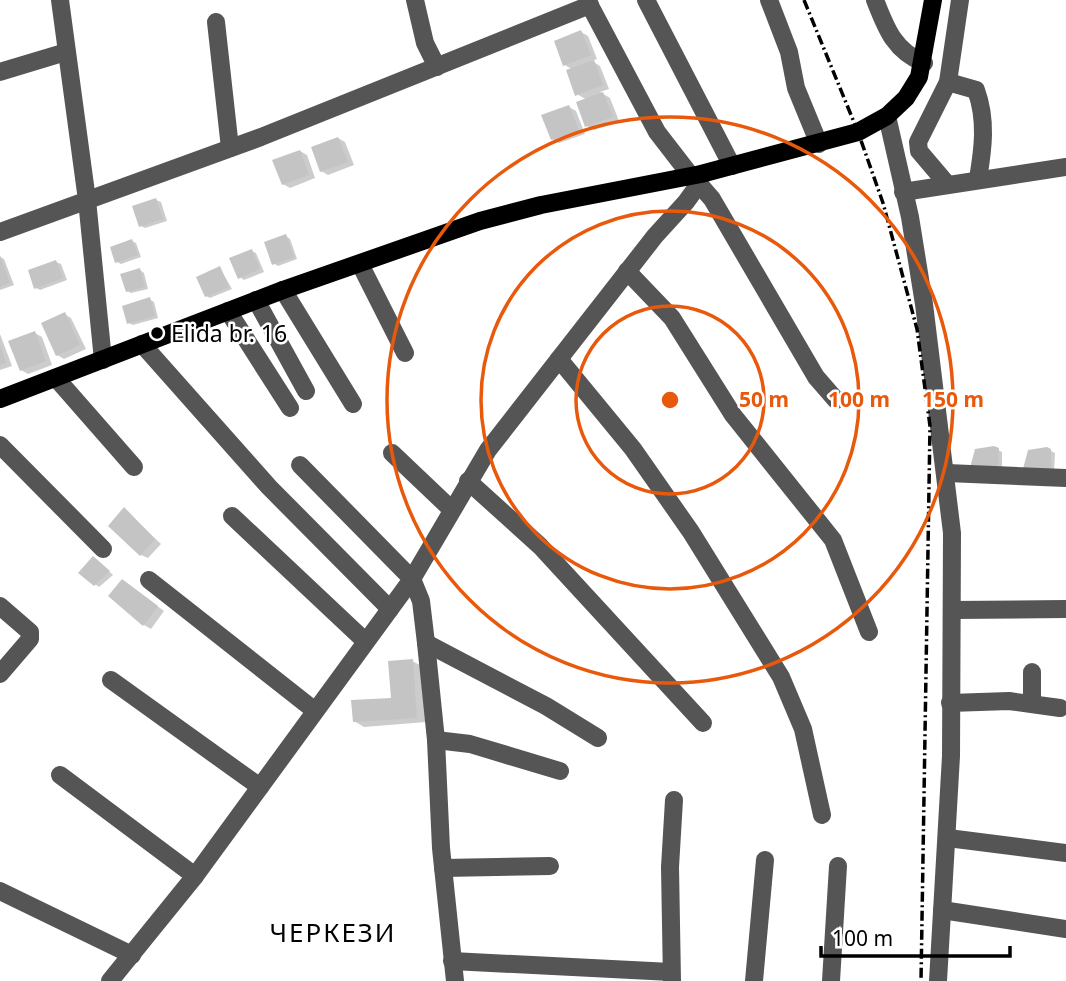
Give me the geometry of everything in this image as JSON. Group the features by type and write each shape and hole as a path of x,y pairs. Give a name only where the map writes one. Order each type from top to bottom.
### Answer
{"main road":[{"path":"0,399 283,290 490,218 697,178 858,132 887,116 906,98 924,63 933,0"}],"street":[{"path":"60,0 87,200 103,360"},
{"path":"415,0 425,43 437,67"},
{"path":"646,0 732,166"},
{"path":"769,0 789,52 796,88 819,144"},
{"path":"875,0 884,25 906,56 924,63"},
{"path":"947,184 919,151 918,142 948,82 960,0"},
{"path":"0,232 230,148 437,67 589,3 657,132 712,199 816,377 836,400"},
{"path":"216,22 230,148"},
{"path":"0,72 66,52"},
{"path":"948,82 976,90 979,98 985,142 978,179"},
{"path":"887,116 924,304 947,473 952,533 948,838 938,981"},
{"path":"903,192 1066,167"},
{"path":"110,981 195,876 412,579 468,481 697,178"},
{"path":"360,264 405,353"},
{"path":"627,271 672,318 733,415 833,540 869,632"},
{"path":"283,290 354,404"},
{"path":"256,300 306,391"},
{"path":"228,312 290,408"},
{"path":"142,344 268,487 390,609"},
{"path":"559,359 633,449 739,604 781,677 803,729 822,815"},
{"path":"56,378 134,467"},
{"path":"0,445 103,549"},
{"path":"393,453 452,510"},
{"path":"300,465 412,579 421,601 436,740 443,868 455,981"},
{"path":"947,473 1066,478"},
{"path":"468,481 540,546 704,723"},
{"path":"232,516 365,642"},
{"path":"149,580 314,710"},
{"path":"0,606 30,632 30,639 0,674"},
{"path":"952,610 1066,608"},
{"path":"426,643 546,706 597,738"},
{"path":"1032,672 1032,702"},
{"path":"111,680 260,787"},
{"path":"950,703 1032,702 1060,708"},
{"path":"436,740 484,748 560,771"},
{"path":"60,775 195,876"},
{"path":"452,961 672,977 674,800"},
{"path":"948,838 1066,853"},
{"path":"754,981 765,860"},
{"path":"443,868 550,866"},
{"path":"831,981 838,866"},
{"path":"0,891 132,954"},
{"path":"942,910 1066,929"}],"building":[{"path":"581,30 591,55 563,66 554,41"},
{"path":"594,60 603,85 575,96 566,70"},
{"path":"603,92 613,117 585,127 576,102"},
{"path":"569,105 579,130 551,140 541,115"},
{"path":"338,137 348,162 320,172 311,147"},
{"path":"300,150 309,175 282,185 272,160"},
{"path":"156,198 163,219 139,227 132,206"},
{"path":"286,234 294,257 272,265 264,242"},
{"path":"132,239 138,255 115,263 110,247"},
{"path":"252,249 260,269 238,279 229,258"},
{"path":"0,255 10,283 0,287"},
{"path":"56,260 63,278 34,289 28,270"},
{"path":"220,266 229,287 205,297 196,277"},
{"path":"140,268 145,287 126,292 120,274"},
{"path":"150,297 155,316 127,324 122,306"},
{"path":"65,312 80,345 56,356 41,323"},
{"path":"35,331 46,361 20,371 8,341"},
{"path":"0,345 6,363 0,365"},
{"path":"994,446 999,448 998,469 970,468 975,449"},
{"path":"1047,447 1051,449 1051,469 1023,469 1028,450"},
{"path":"124,507 155,539 140,556 108,526"},
{"path":"93,556 110,571 94,586 78,573"},
{"path":"122,579 158,606 143,626 108,596"},
{"path":"413,659 417,718 353,722 351,700 391,698 388,661"}],"railway":[{"path":"804,0 858,132 883,203 917,329 930,426 921,981"}],"place":[{"name":"Elida br. 16","path":"157,333"}],"district":[{"name":"ЧЕРКЕЗИ","path":"333,932"}]}
